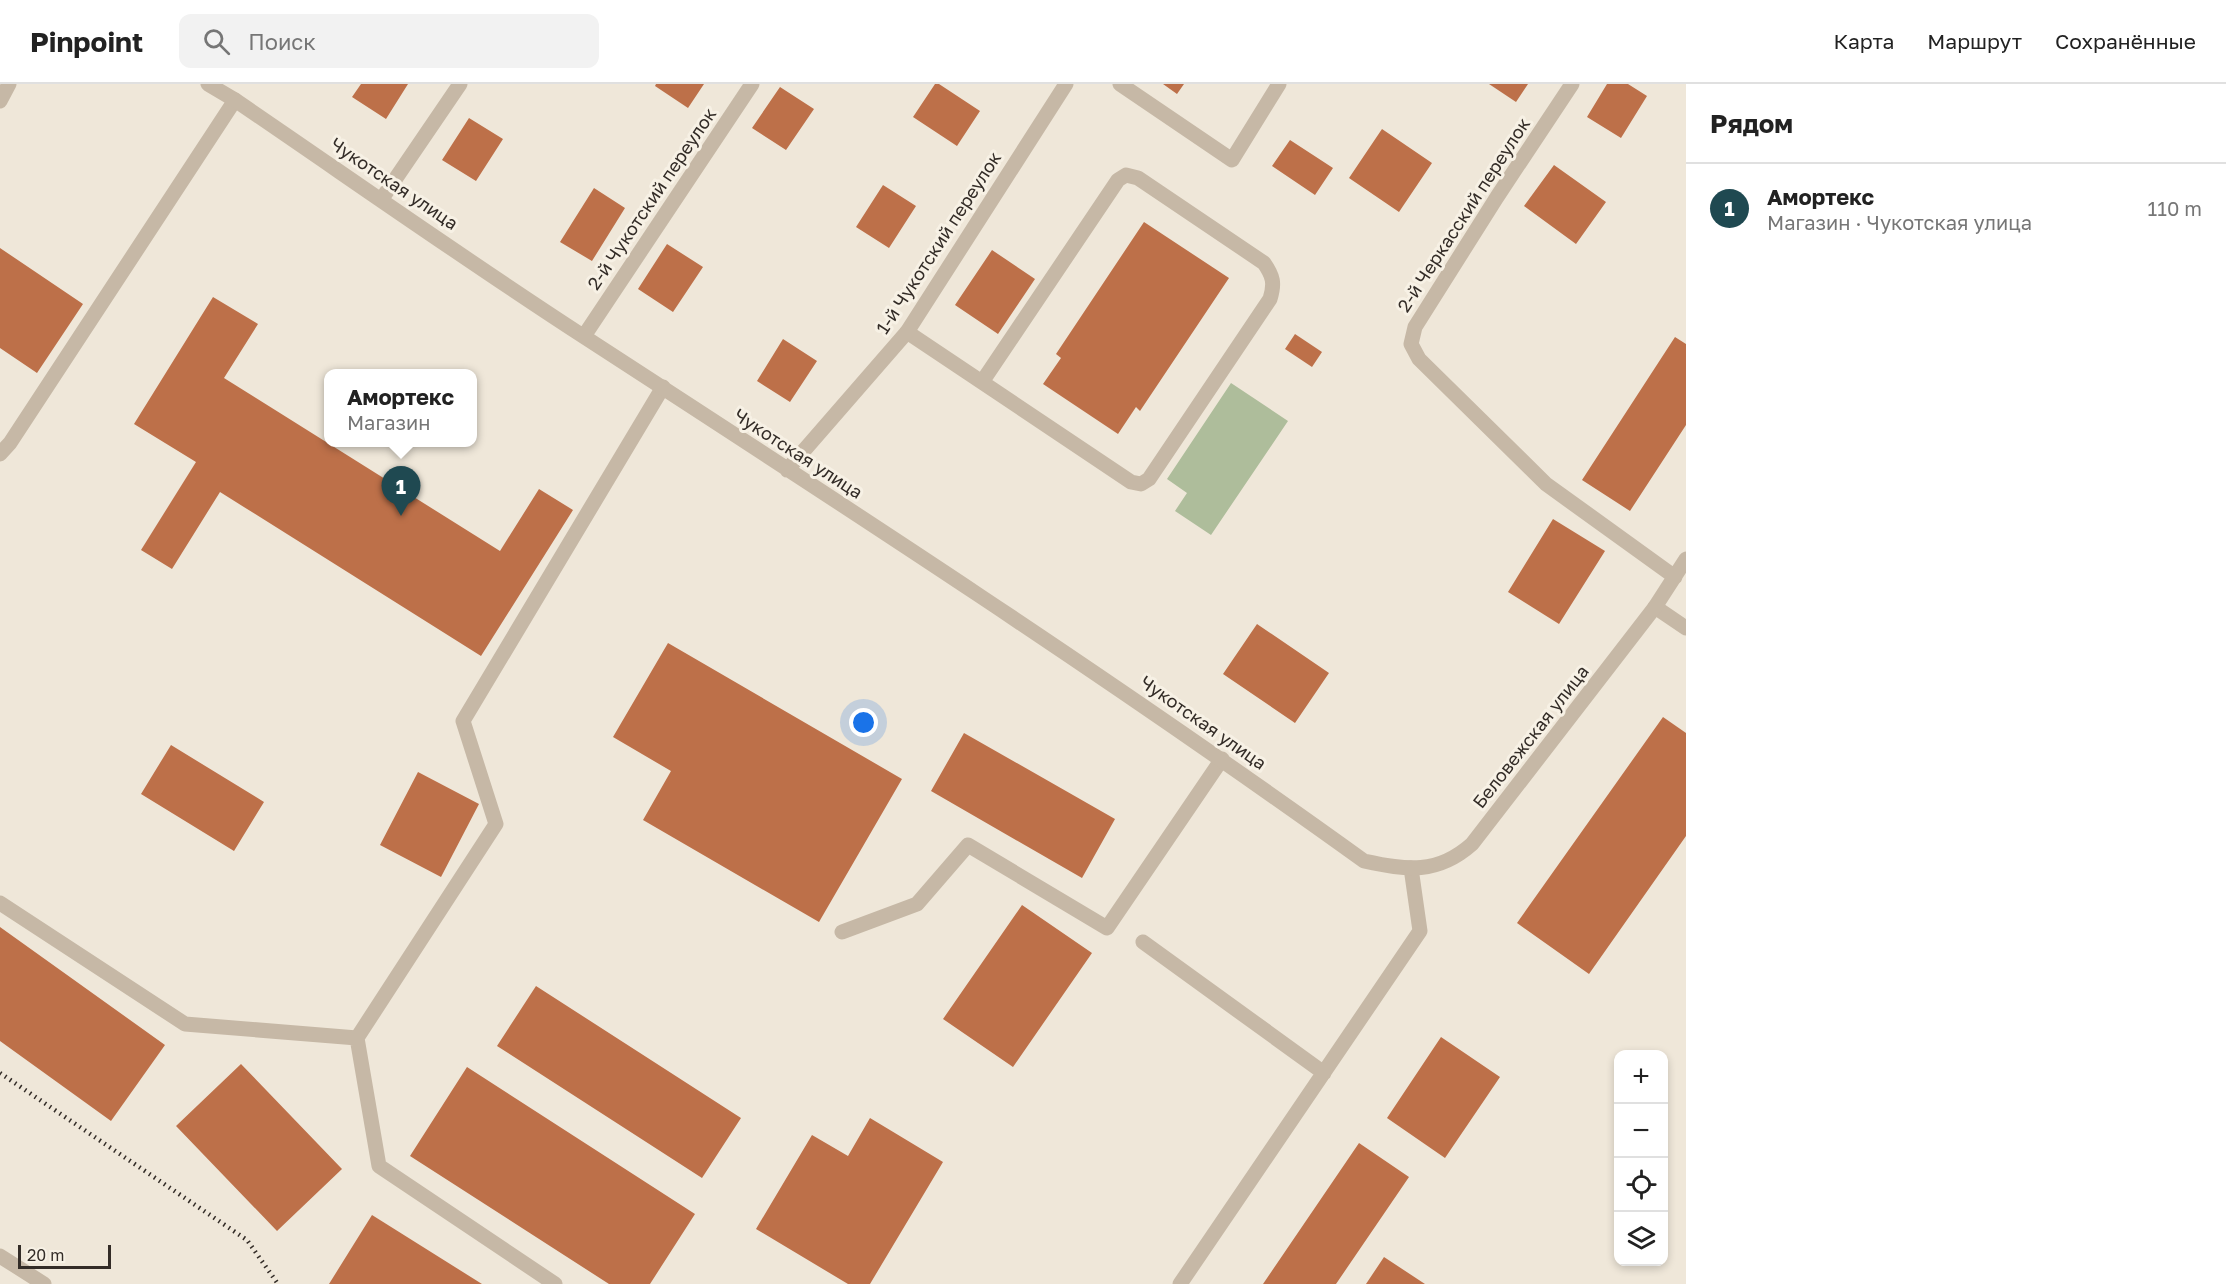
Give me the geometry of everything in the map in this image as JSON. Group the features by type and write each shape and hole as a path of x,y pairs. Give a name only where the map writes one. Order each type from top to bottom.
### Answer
{"street":[{"path":"0,100 9,84"},
{"name":"Чукотская улица","path":"208,84 235,99 381,200 786,470 1028,626 1222,759 1364,861"},
{"path":"381,200 460,84"},
{"name":"2-й Чукотский переулок","path":"584,336 752,84"},
{"name":"1-й Чукотский переулок","path":"786,470 907,332 1066,84"},
{"path":"1120,84 1232,160 1279,84"},
{"name":"2-й Черкасский переулок","path":"1572,84 1415,327 1411,344 1419,359 1546,484 1674,577"},
{"path":"3,444 235,99"},
{"path":"907,332 1131,482 1141,484 1149,479 1270,298 1274,288 1273,276 1264,263 1138,178 1126,175 1118,180 982,382"},
{"path":"555,1284 532,1278 379,1166 357,1038 496,824 463,721 663,387"},
{"name":"Беловежская улица","path":"1364,861 1392,867 1426,868 1456,858 1472,844 1655,607 1686,559"},
{"path":"1655,607 1686,628"},
{"path":"842,933 917,904 968,845 1107,928 1222,759"},
{"path":"1180,1284 1420,931 1411,868"},
{"path":"0,903 185,1024 357,1038"},
{"path":"1143,942 1324,1073"},
{"path":"0,1256 44,1284"}],"green space":[{"path":"1231,383 1288,421 1211,535 1175,511 1187,493 1167,479"}],"building":[{"path":"361,84 408,84 386,119 352,97"},
{"path":"656,84 704,84 688,108 655,86"},
{"path":"935,84 939,84 980,111 957,146 913,117"},
{"path":"1163,84 1184,84 1177,94"},
{"path":"1489,84 1528,84 1516,102"},
{"path":"1607,84 1628,84 1647,96 1621,138 1587,117"},
{"path":"780,87 814,109 786,150 752,128"},
{"path":"469,118 503,139 476,181 442,160"},
{"path":"1382,129 1432,163 1399,212 1349,178"},
{"path":"1290,140 1333,168 1315,195 1272,166"},
{"path":"1554,165 1606,202 1576,244 1524,206"},
{"path":"883,185 916,206 889,248 856,227"},
{"path":"594,188 625,208 592,261 560,242"},
{"path":"1144,222 1229,278 1140,411 1136,407 1118,434 1043,384 1061,358 1056,354"},
{"path":"667,244 703,267 673,312 638,289"},
{"path":"0,248 83,304 37,373 0,348"},
{"path":"992,250 1035,279 998,334 955,305"},
{"path":"213,297 258,324 224,378 324,441 324,447 334,447 500,551 539,489 573,510 481,656 220,492 172,569 141,550 196,462 134,424"},
{"path":"1295,334 1322,352 1312,367 1285,349"},
{"path":"1675,337 1686,344 1686,425 1630,511 1582,480"},
{"path":"783,339 817,361 790,402 757,381"},
{"path":"1553,519 1605,551 1559,624 1508,592"},
{"path":"1257,624 1329,673 1295,723 1223,674"},
{"path":"668,643 902,779 819,922 643,820 671,771 613,737"},
{"path":"1663,717 1686,733 1686,836 1589,974 1517,923"},
{"path":"964,733 1115,819 1082,878 931,791"},
{"path":"171,745 264,802 234,851 141,794"},
{"path":"418,772 479,804 441,877 380,845"},
{"path":"1022,905 1092,953 1013,1067 943,1019"},
{"path":"0,927 165,1045 111,1121 0,1041"},
{"path":"536,986 741,1118 702,1178 497,1046"},
{"path":"1441,1037 1500,1077 1445,1158 1387,1118"},
{"path":"241,1064 342,1169 277,1231 176,1126"},
{"path":"467,1067 695,1214 650,1284 609,1284 410,1156"},
{"path":"870,1118 943,1162 870,1284 848,1284 756,1229 812,1135 848,1156"},
{"path":"1359,1143 1409,1177 1336,1284 1263,1284"},
{"path":"372,1215 482,1284 329,1284"},
{"path":"1384,1257 1425,1284 1366,1284"}],"railway":[{"path":"0,1073 247,1240 278,1284"}],"place":[{"name":"Амортекс","path":"401,516"}]}
